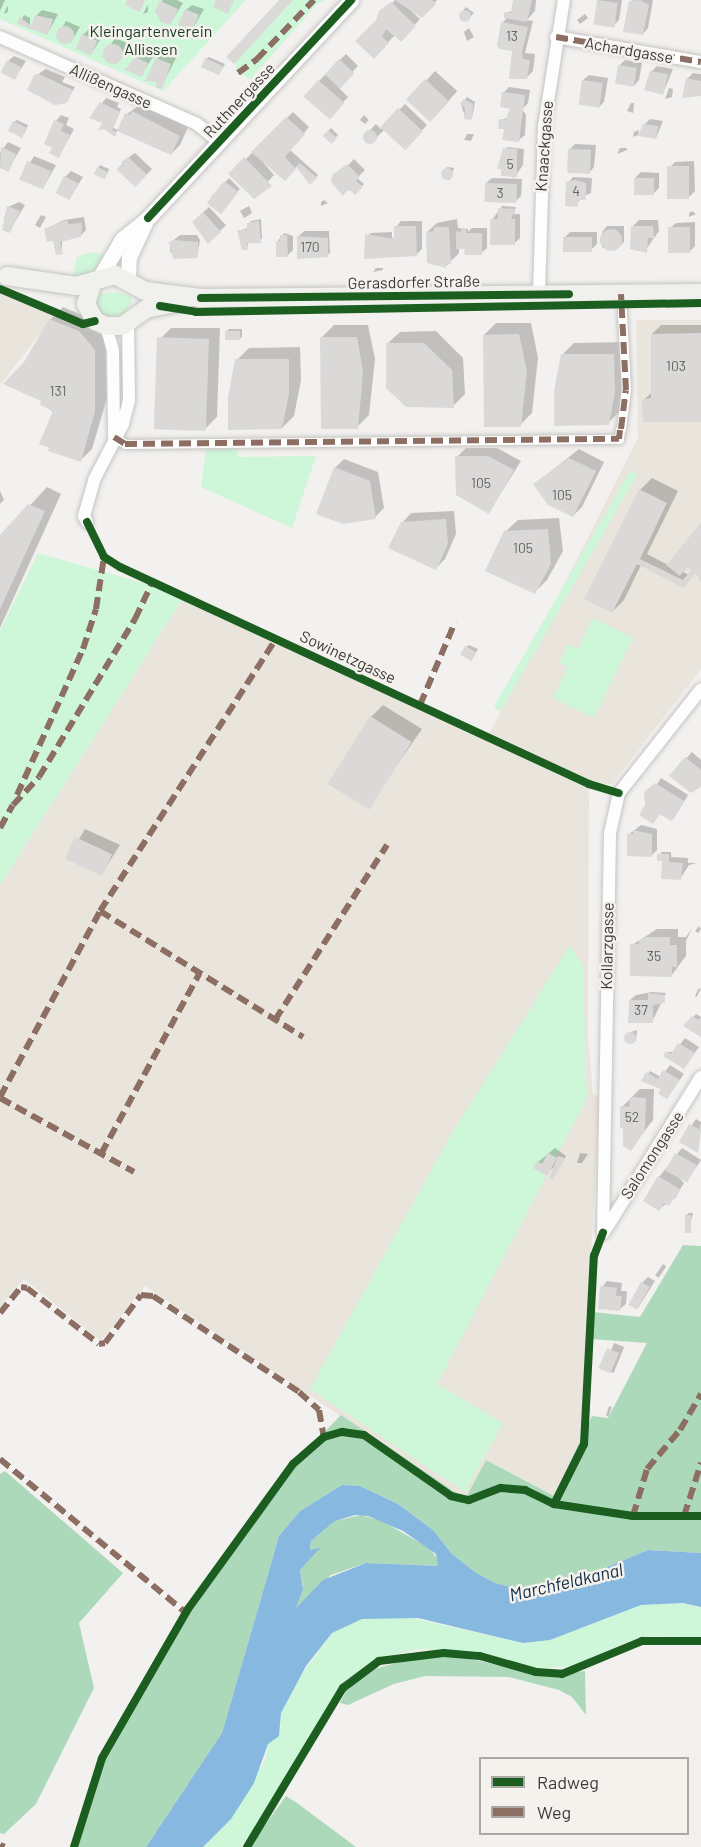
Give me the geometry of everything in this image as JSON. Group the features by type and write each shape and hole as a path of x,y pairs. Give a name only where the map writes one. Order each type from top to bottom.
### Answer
{"main road":[{"name":"Gerasdorfer Straße","path":"3,275 76,286 115,275 131,283 201,298"},
{"name":"Gerasdorfer Straße","path":"3,275 86,304 95,321 106,326 130,320 146,309 201,298 701,293"},
{"path":"86,304 96,280"},
{"path":"130,320 138,302 131,283"}],"street":[{"name":"Ruthnergasse","path":"96,280 122,239 148,218 351,0"},
{"name":"Knaackgasse","path":"539,294 544,127 556,38 564,0"},
{"name":"Allißengasse","path":"0,37 197,124 219,142"},
{"name":"Achardgasse","path":"556,38 701,62"},
{"name":"Ruthnergasse","path":"131,283 129,257 148,218"},
{"path":"114,437 125,444 619,439 626,390 621,294"},
{"path":"87,522 88,500 114,437 123,424 129,400 130,320"},
{"path":"106,326 113,351 114,437"},
{"name":"Kollarzgasse","path":"603,1233 610,833 619,793 701,689"},
{"name":"Salomongasse","path":"603,1233 701,1077"}],"shaded area":[{"path":"0,292 54,316 0,385"},
{"path":"636,320 701,320 701,669 612,784 589,784 588,1035 593,1094 600,1097 580,1443 554,1496 486,1460 465,1499 145,1286 101,1341 24,1279 0,1307 0,885 185,595 488,736 638,438"}],"green space":[{"name":"Kleingartenverein Allissen","path":"0,0 246,0 163,91 0,19"},
{"path":"293,0 325,0 316,5 250,80 236,69 235,62"},
{"path":"91,252 110,256 101,268 72,281 77,257"},
{"path":"117,292 131,297 131,303 125,315 109,320 95,306 96,294"},
{"path":"206,449 237,449 238,457 316,456 292,528 201,487"},
{"path":"630,471 637,475 500,711 494,707"},
{"path":"38,553 185,595 0,885 0,631"},
{"path":"592,618 633,638 594,718 553,698 568,667 559,663 568,644 578,649"},
{"path":"570,945 583,967 587,1098 437,1384 503,1423 465,1492 310,1389 449,1138"},
{"path":"683,1245 701,1246 701,1553 648,1550 576,1580 544,1588 519,1589 495,1583 475,1572 452,1554 433,1530 398,1504 360,1486 342,1485 300,1511 279,1536 222,1733 146,1847 75,1847 102,1758 188,1609 293,1464 341,1415 465,1499 486,1460 554,1496 592,1416 608,1418 647,1343 591,1339 593,1312 640,1317"},
{"path":"5,1471 123,1573 79,1623 94,1688 36,1804 4,1834 0,1833 0,1474"},
{"path":"361,1515 382,1521 429,1548 438,1559 438,1566 366,1563 331,1575 296,1608 303,1586 300,1570 320,1547 310,1550 311,1541 335,1521"},
{"path":"683,1603 701,1607 701,1638 652,1636 624,1643 572,1666 537,1669 443,1650 418,1649 377,1659 346,1682 333,1699 265,1816 241,1847 203,1847 231,1819 265,1760 268,1744 280,1733 281,1713 292,1688 332,1633 362,1619 403,1616 523,1643 550,1640 641,1605"},
{"path":"417,1657 463,1657 544,1676 585,1671 586,1715 572,1697 559,1690 509,1677 425,1676 394,1684 348,1705 340,1703 346,1691 371,1670"},
{"path":"286,1796 297,1803 356,1847 249,1847"}],"water":[{"path":"342,1485 360,1486 398,1504 433,1530 452,1554 475,1572 495,1583 519,1589 544,1588 576,1580 648,1550 701,1553 701,1607 683,1603 641,1605 550,1640 523,1643 418,1618 362,1619 332,1633 306,1666 281,1713 279,1736 268,1744 254,1783 231,1819 203,1847 146,1847 222,1733 279,1536 300,1511","holes":["355,1515 368,1516 403,1531 436,1554 438,1566 366,1563 323,1580 296,1608 303,1589 300,1570 321,1547 310,1550 311,1541 335,1521"]}],"building":[{"path":"127,0 145,0 140,12 125,5"},
{"path":"216,0 234,0 228,14 213,7"},
{"path":"279,0 293,0 234,64 226,57"},
{"path":"395,0 432,0 436,4 422,18"},
{"path":"513,0 532,0 527,22 504,18 504,12 511,13"},
{"path":"597,0 618,3 614,28 594,25"},
{"path":"640,0 649,5 643,35 623,32 629,1"},
{"path":"160,1 178,9 170,25 161,22 155,11"},
{"path":"391,2 416,26 401,42 386,29 382,37 389,43 374,59 355,41 376,20 379,11"},
{"path":"185,9 199,15 192,31 178,26"},
{"path":"467,10 471,16 467,22 463,22 459,14"},
{"path":"35,15 53,19 48,35 17,24 20,17 31,26"},
{"path":"501,22 528,27 522,52 523,59 530,60 527,79 509,79 512,51 499,49 497,45"},
{"path":"65,26 71,29 74,35 71,41 65,44 59,41 56,35 59,29"},
{"path":"82,34 98,41 91,56 75,49"},
{"path":"113,44 120,47 123,54 120,61 113,64 106,61 103,54 106,47"},
{"path":"135,57 148,63 142,77 125,70"},
{"path":"156,58 171,64 162,89 155,87 157,82 145,81"},
{"path":"205,58 223,66 219,75 201,67"},
{"path":"339,59 354,73 340,89 325,74"},
{"path":"7,60 21,67 15,80 1,72"},
{"path":"618,65 637,68 634,87 615,84"},
{"path":"650,71 668,74 663,95 644,90"},
{"path":"39,74 73,90 67,103 55,105 27,90 34,75"},
{"path":"686,78 701,81 701,96 682,98"},
{"path":"425,79 449,102 430,122 406,99"},
{"path":"318,80 344,103 330,120 304,97"},
{"path":"582,80 603,83 599,108 579,105"},
{"path":"502,92 525,95 519,142 502,140 504,129 498,129 499,119 505,120 510,109 500,107"},
{"path":"464,99 473,104 472,120 464,119 465,108 460,103"},
{"path":"100,102 120,112 112,130 117,132 115,137 104,129 98,131 102,123 89,118"},
{"path":"398,108 423,131 405,150 380,127"},
{"path":"132,111 180,136 171,155 117,131 125,113 130,115"},
{"path":"286,117 305,134 285,157 296,169 285,181 251,152"},
{"path":"54,120 64,124 61,131 70,135 59,158 49,153 52,148 44,144"},
{"path":"13,121 27,128 22,138 8,131"},
{"path":"643,124 658,126 656,139 638,136"},
{"path":"328,130 337,138 332,144 323,136"},
{"path":"370,130 375,132 377,137 375,142 370,144 365,142 363,137 365,132"},
{"path":"1,147 16,154 9,172 0,168"},
{"path":"503,148 517,149 517,177 501,176 501,169 497,169"},
{"path":"568,149 591,150 590,174 567,173"},
{"path":"128,157 147,175 135,187 116,169"},
{"path":"244,157 272,186 254,199 228,174"},
{"path":"27,161 51,171 43,190 19,179"},
{"path":"300,163 317,178 310,185 296,167"},
{"path":"347,164 360,177 356,181 363,187 355,195 349,189 343,196 331,182 332,175"},
{"path":"667,166 689,166 689,199 667,199"},
{"path":"97,167 108,172 105,179 94,174"},
{"path":"449,168 453,174 449,180 445,180 441,172"},
{"path":"64,176 78,183 70,200 55,193"},
{"path":"634,178 654,178 654,195 634,195"},
{"path":"575,180 586,183 586,200 578,200 578,207 565,206 566,182"},
{"path":"224,181 238,192 221,214 207,203"},
{"path":"485,183 517,184 516,203 484,202"},
{"path":"7,206 20,211 10,233 2,230"},
{"path":"498,208 515,209 511,219 515,219 515,245 490,245 490,219 498,219"},
{"path":"203,212 221,232 208,244 192,222"},
{"path":"67,220 68,224 82,223 81,237 60,242 63,254 56,255 53,241 47,242 44,229"},
{"path":"259,221 261,243 247,243 248,250 242,250 237,230 247,230 247,223"},
{"path":"394,226 416,226 417,256 364,259 365,234 394,239"},
{"path":"631,226 653,226 654,238 648,238 647,253 630,249"},
{"path":"434,227 449,227 451,264 446,264 446,268 427,263 426,232 434,231"},
{"path":"668,227 690,227 690,253 668,253"},
{"path":"461,229 466,229 466,233 482,233 482,255 465,255 464,249 456,249 456,231 461,232"},
{"path":"611,229 619,232 622,240 619,248 611,251 603,248 600,240 603,232"},
{"path":"280,235 287,235 288,257 276,257 276,241 280,241"},
{"path":"297,236 328,238 328,257 297,259"},
{"path":"563,237 592,237 592,252 563,252"},
{"path":"173,240 198,242 198,258 173,259 169,242"},
{"path":"49,319 79,331 95,350 95,411 81,462 48,451 49,448 39,444 53,411 40,405 41,401 3,384 24,362"},
{"path":"225,331 240,331 240,340 225,340"},
{"path":"701,333 701,422 643,422 642,400 651,398 651,334"},
{"path":"519,334 527,371 521,427 484,427 483,335"},
{"path":"157,337 209,339 206,431 154,429"},
{"path":"320,337 357,337 363,372 358,429 321,429"},
{"path":"386,343 424,343 452,370 454,408 406,407 386,388"},
{"path":"561,354 614,354 615,392 609,425 554,426 554,391"},
{"path":"235,359 289,359 289,393 282,429 228,430 228,397"},
{"path":"455,456 488,456 514,470 489,514 456,495"},
{"path":"569,458 596,471 573,517 548,505 533,484"},
{"path":"334,467 370,481 376,519 343,524 316,514"},
{"path":"639,489 667,503 640,559 683,580 691,570 687,567 680,576 666,565 701,523 701,583 696,573 684,588 637,564 612,613 584,599"},
{"path":"28,504 45,511 0,609 0,535"},
{"path":"446,519 448,544 436,570 388,548 401,522"},
{"path":"548,529 551,564 535,594 485,571 504,531"},
{"path":"465,646 476,652 472,661 460,655"},
{"path":"370,716 412,742 369,810 328,784"},
{"path":"685,757 701,770 701,787 691,793 669,776"},
{"path":"655,783 684,801 671,821 660,814 653,824 639,815 645,805 644,792"},
{"path":"633,830 652,834 652,857 627,856 627,834 633,834"},
{"path":"75,837 112,854 102,876 65,859"},
{"path":"657,854 669,854 669,862 683,863 681,880 661,879 662,861 657,861"},
{"path":"647,937 670,937 670,945 677,945 677,967 672,967 672,977 630,976 630,944 639,944 639,940"},
{"path":"648,993 665,995 665,1003 653,1005 653,1023 628,1023 629,1000 648,1000"},
{"path":"692,1016 699,1020 701,1017 701,1037 683,1026"},
{"path":"632,1032 636,1038 632,1044 628,1044 624,1036"},
{"path":"678,1043 695,1053 684,1069 663,1056 666,1051 671,1054"},
{"path":"663,1070 680,1080 667,1099 658,1094 661,1089 641,1081 646,1072 658,1079"},
{"path":"630,1097 646,1098 645,1131 631,1151 623,1146 623,1128 620,1128 620,1106 629,1107"},
{"path":"689,1124 701,1130 698,1153 679,1142"},
{"path":"548,1153 557,1158 547,1176 533,1168 537,1161 542,1164"},
{"path":"675,1153 697,1165 687,1183 665,1170"},
{"path":"558,1156 565,1158 553,1180 549,1178"},
{"path":"658,1176 680,1189 669,1206 664,1203 659,1211 643,1201"},
{"path":"685,1215 691,1215 691,1233 685,1233"},
{"path":"641,1282 650,1287 637,1310 628,1305"},
{"path":"600,1286 617,1288 616,1296 622,1296 620,1311 598,1309"},
{"path":"607,1348 619,1353 610,1373 598,1368"}],"marked path":[{"path":"238,73 257,59 314,0"},
{"path":"556,37 701,62"},
{"path":"621,294 626,390 621,429"},
{"path":"114,437 125,444 619,439 620,430"},
{"path":"17,795 83,649 96,609 104,557"},
{"path":"0,828 13,805 39,777 135,619 153,581"},
{"path":"420,705 455,622"},
{"path":"0,1097 100,911 276,639"},
{"path":"275,1020 387,845"},
{"path":"100,911 303,1037"},
{"path":"101,1154 199,974"},
{"path":"0,1098 134,1172"},
{"path":"0,1313 21,1287 27,1288 99,1344 105,1343 141,1295 153,1296 299,1392 319,1410 324,1437"},
{"path":"633,1516 647,1469 680,1430 701,1394"},
{"path":"0,1459 186,1613"},
{"path":"684,1516 701,1463"},
{"path":"0,1845 5,1847"}],"cycle path":[{"path":"148,218 351,0"},
{"path":"0,289 83,324 95,321"},
{"path":"201,298 569,294"},
{"path":"160,306 196,312 701,303"},
{"name":"Sowinetzgasse","path":"87,522 104,557 120,567 589,784 619,793"},
{"path":"554,1504 584,1444 594,1256 603,1233"},
{"path":"74,1847 102,1758 188,1609 293,1464 324,1437 342,1432 364,1435 451,1496 469,1500 501,1488 525,1490 554,1504 633,1516 701,1516"},
{"path":"247,1847 343,1688 379,1661 444,1653 480,1656 536,1672 562,1674 642,1641 701,1641"}],"water label":[{"name":"Marchfeldkanal","path":"566,1582"}]}
